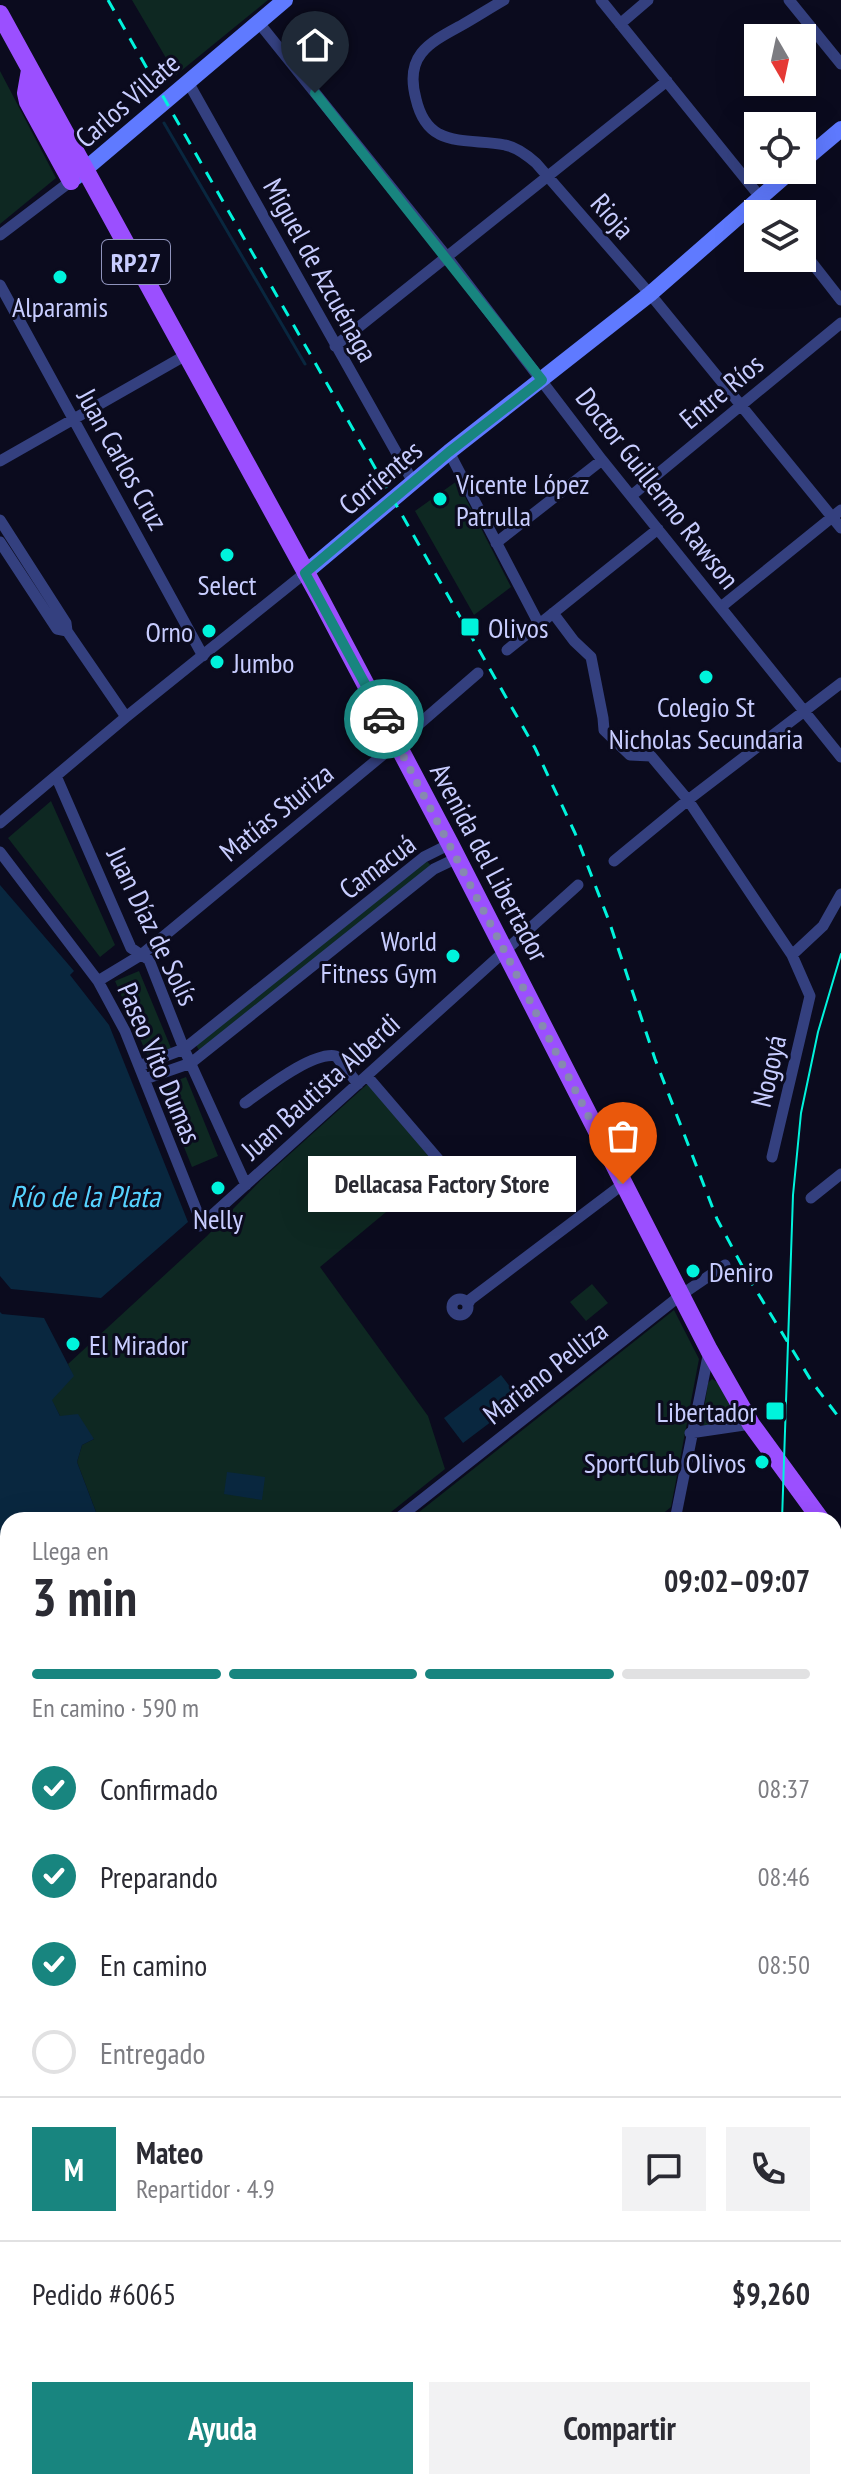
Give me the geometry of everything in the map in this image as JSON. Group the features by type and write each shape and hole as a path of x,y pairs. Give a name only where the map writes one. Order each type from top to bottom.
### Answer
{"main road":[{"name":"Avenida del Libertador","path":"0,14 30,70 78,175 186,355 454,851 709,1350 751,1424 815,1512"}],"street":[{"name":"Carlos Villate","path":"0,235 78,175 285,0"},
{"name":"Rioja","path":"504,0 431,41 419,55 413,77 421,116 437,133 469,142 507,145 536,163 836,514 841,528"},
{"path":"601,0 763,200"},
{"path":"620,24 648,0"},
{"path":"789,0 841,64"},
{"name":"Doctor Guillermo Rawson","path":"259,23 447,257 602,460 841,757"},
{"path":"335,346 667,81"},
{"name":"Miguel de Azcuénaga","path":"188,82 413,482"},
{"path":"816,150 841,129"},
{"name":"Corrientes","path":"0,823 413,482 453,460 542,380 650,294 776,184"},
{"path":"816,268 841,300"},
{"name":"Juan Carlos Cruz","path":"0,285 203,656"},
{"name":"Entre Ríos","path":"631,496 841,323"},
{"path":"0,461 186,355"},
{"path":"453,460 539,624"},
{"path":"496,543 602,460"},
{"path":"721,607 836,514"},
{"path":"0,520 66,623 67,631 126,717"},
{"path":"507,650 658,529"},
{"path":"0,542 57,629 67,631"},
{"path":"553,613 574,641 591,657 604,730 630,755 651,756 688,800 792,955 823,926 841,894"},
{"name":"Matías Sturiza","path":"98,981 141,955 478,673"},
{"path":"614,861 841,683"},
{"name":"Juan Díaz de Solís","path":"56,776 131,948 149,960 184,1049 246,1185"},
{"name":"Camacuá","path":"139,1066 184,1049 424,857 454,851"},
{"name":"Camacuá","path":"145,1079 191,1063 454,851"},
{"name":"Paseo Vito Dumas","path":"0,852 98,981 125,1031 198,1214 200,1226"},
{"name":"Juan Bautista Alberdi","path":"200,1226 578,885"},
{"path":"374,898 383,910"},
{"name":"Nogoyá","path":"772,1157 810,996 792,955"},
{"path":"258,991 266,1003"},
{"path":"245,1103 304,1063 330,1054 362,1080 445,1167"},
{"path":"811,1198 841,1174"},
{"path":"467,1301 623,1184"},
{"name":"Mariano Pelliza","path":"406,1512 681,1295 725,1265"},
{"path":"677,1512 709,1350"},
{"path":"690,1433 751,1424"}],"green space":[{"path":"132,0 268,0 176,75"},
{"path":"0,71 56,178 0,224"},
{"path":"457,481 511,587 474,615 415,511"},
{"path":"51,801 115,945 100,957 8,838"},
{"path":"426,860 432,867 200,1052 196,1045"},
{"path":"139,971 171,1048 148,1057 115,981"},
{"path":"186,1077 218,1156 192,1167 160,1087"},
{"path":"373,1079 445,1163 320,1267 428,1416 445,1469 391,1512 96,1512 77,1462 82,1445 94,1439 60,1416 51,1399 73,1376 68,1364 207,1236 261,1180"},
{"path":"592,1284 608,1303 586,1321 570,1302"},
{"path":"674,1310 699,1359 671,1507 665,1512 419,1512"},
{"path":"712,1379 720,1384 737,1414 734,1418 704,1426 708,1383"}],"water":[{"name":"Río de la Plata","path":"0,885 74,971 70,975 109,1025 188,1222 101,1298 11,1289 0,1276"},
{"path":"0,1312 44,1318 74,1376 52,1400 60,1416 78,1414 94,1439 82,1445 77,1462 96,1512 0,1512"},
{"path":"501,1375 520,1400 463,1443 444,1418"},
{"path":"227,1472 265,1477 262,1500 224,1494"}],"waterway":[{"path":"164,123 305,364"}],"tram line":[{"path":"782,1512 793,1195 801,1113 818,1032 841,954"}],"railway":[{"path":"108,0 535,748 575,833 609,921 655,1059 717,1219 748,1277 812,1382 841,1420"}],"way so far":[{"path":"384,719 623,1184"}],"place":[{"name":"Alparamis","path":"60,277"},
{"name":"Vicente López Patrulla","path":"440,499"},
{"name":"Select","path":"227,555"},
{"name":"Olivos","path":"470,627"},
{"name":"Orno","path":"209,631"},
{"name":"Jumbo","path":"217,662"},
{"name":"Colegio St Nicholas Secundaria","path":"706,677"},
{"name":"World Fitness Gym","path":"453,956"},
{"name":"Dellacasa Factory Store","path":"623,1184"},
{"name":"Nelly","path":"218,1188"},
{"name":"Deniro","path":"693,1271"},
{"name":"El Mirador","path":"73,1344"},
{"name":"Libertador","path":"775,1411"},
{"name":"SportClub Olivos","path":"762,1462"}],"route":[{"path":"315,93 542,380 449,452 305,573 384,719"}]}
